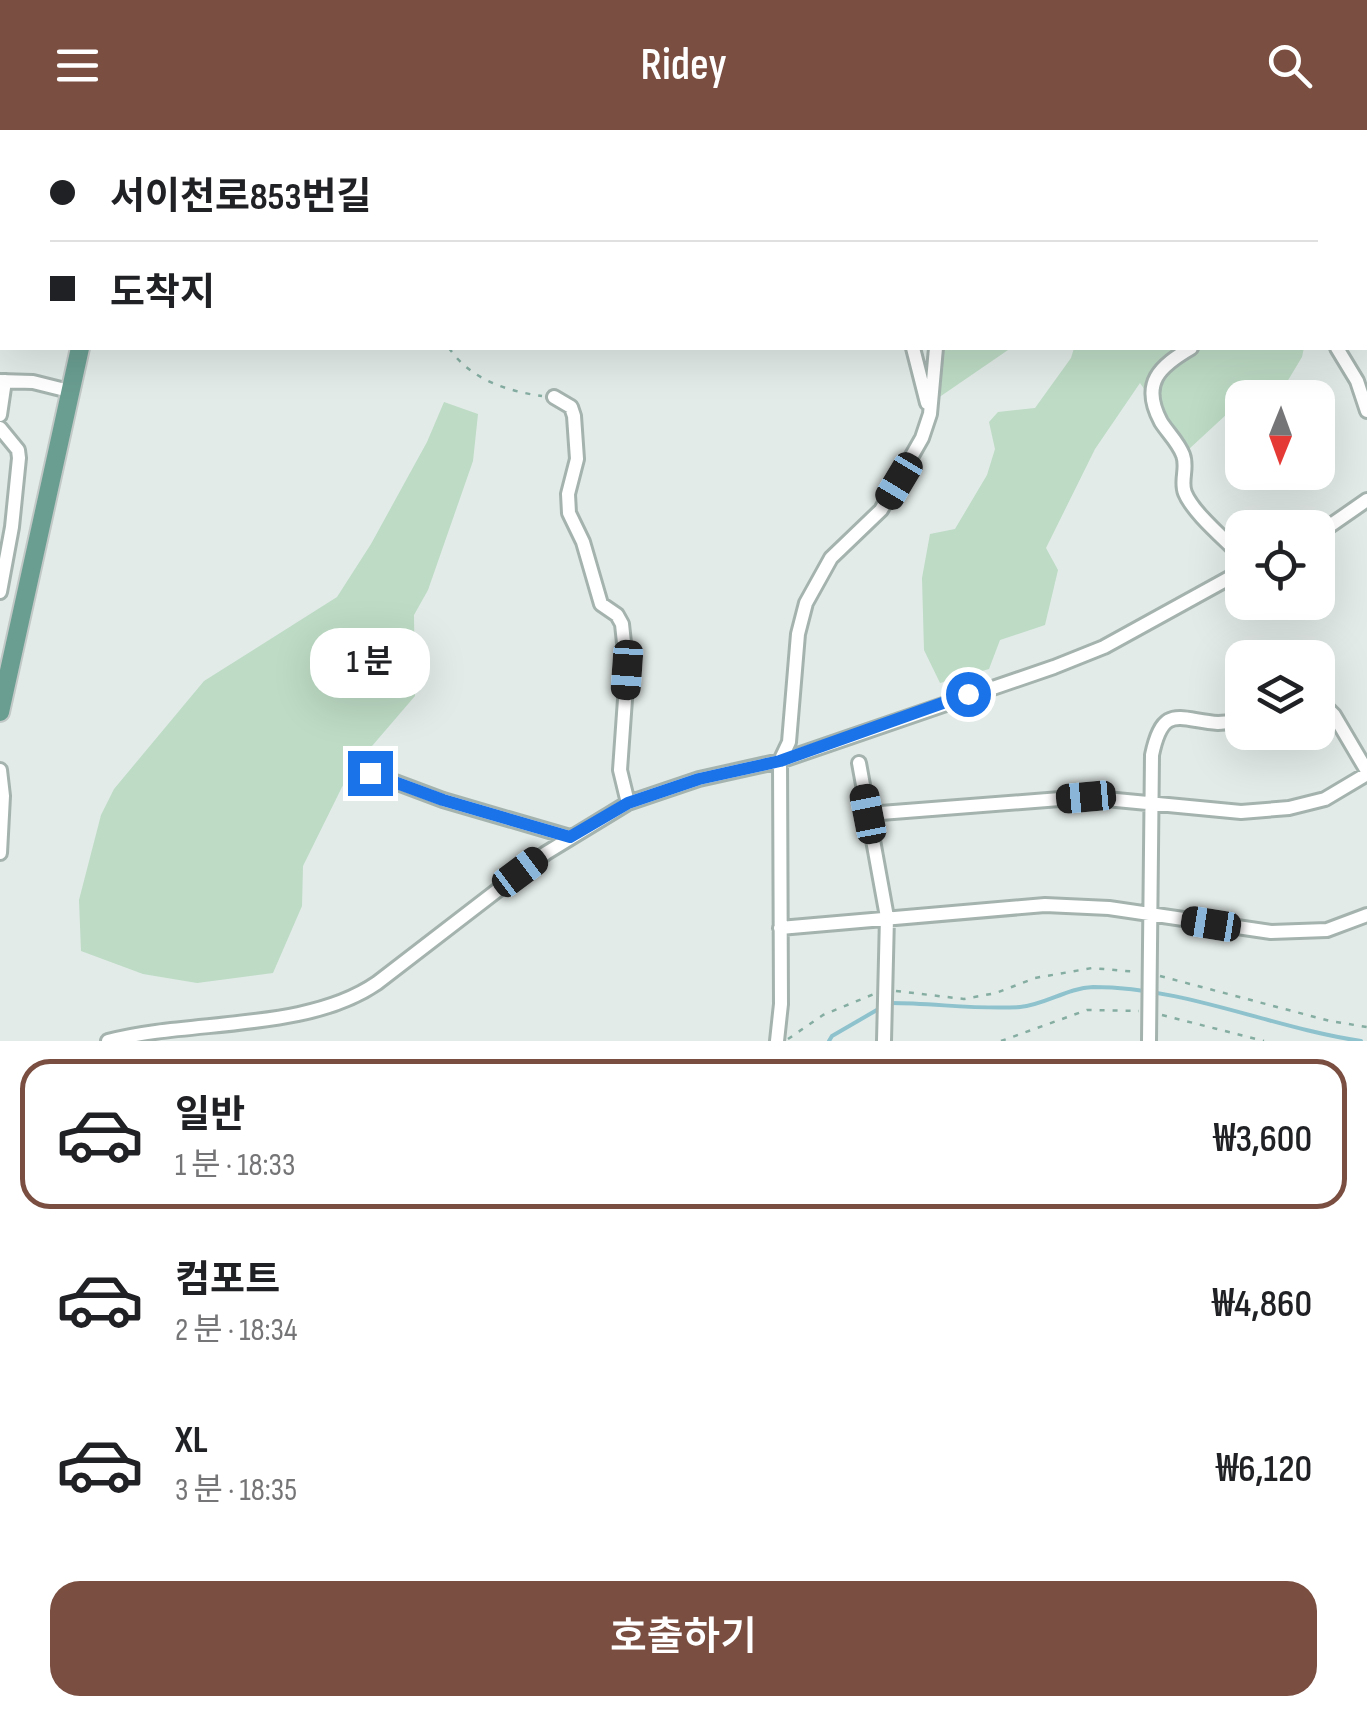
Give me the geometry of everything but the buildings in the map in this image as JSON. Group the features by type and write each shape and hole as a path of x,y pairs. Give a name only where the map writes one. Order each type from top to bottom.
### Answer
{"main road":[{"path":"0,712 79,350"}],"street":[{"path":"914,350 930,414"},
{"path":"777,1041 781,1004 780,761 789,742 798,634 813,585 831,558 881,510 922,438 930,414 936,350"},
{"path":"1189,350 1161,366 1153,396 1162,422 1184,458 1184,492 1225,538"},
{"path":"1337,350 1357,380 1367,412"},
{"path":"0,415 2,381 44,384 69,391"},
{"path":"554,398 570,407 574,416 577,460 568,494 569,514 583,542 600,604 620,618 622,624 627,670 620,770 628,803"},
{"path":"0,428 18,450 0,592"},
{"path":"1335,522 1367,500"},
{"path":"108,1041 336,1004 362,993 570,837 628,803 699,779 780,761 1081,657 1225,581"},
{"path":"1149,1041 1152,755 1156,734 1170,719 1186,716 1225,722"},
{"path":"868,814 1086,797 1241,812 1288,808 1324,800 1367,772 1335,717"},
{"path":"859,763 887,917 884,1041"},
{"path":"0,770 0,853"},
{"path":"370,773 443,800 570,837"},
{"path":"780,928 1044,905 1110,908 1271,932 1327,930 1367,915"}],"path":[{"path":"450,350 492,384 554,398"},
{"path":"785,1041 823,1014 885,992 964,999 996,993 1036,978 1092,968 1151,975 1359,1028 1367,1026"},
{"path":"1001,1041 1087,1010 1150,1007 1264,1041"}],"green space":[{"path":"942,350 1008,350 938,398"},
{"path":"1073,350 1304,350 1288,380 1225,380 1225,416 1188,450 1140,383 1095,449 1046,548 1058,570 1045,625 1000,640 989,669 940,683 924,650 922,578 930,534 955,529 987,475 995,449 989,422 998,412 1035,408"},
{"path":"444,402 478,414 473,461 428,590 414,615 415,696 342,787 303,866 302,906 273,973 197,983 143,974 81,951 79,900 101,815 114,789 204,681 337,597 427,442"}],"waterway":[{"path":"891,1003 1020,1007 1083,988 1127,989 1195,1001 1361,1041"},
{"path":"829,1041 882,1007"}],"route":[{"path":"370,773 443,800 570,837 628,803 699,779 780,761 968,694"}]}
